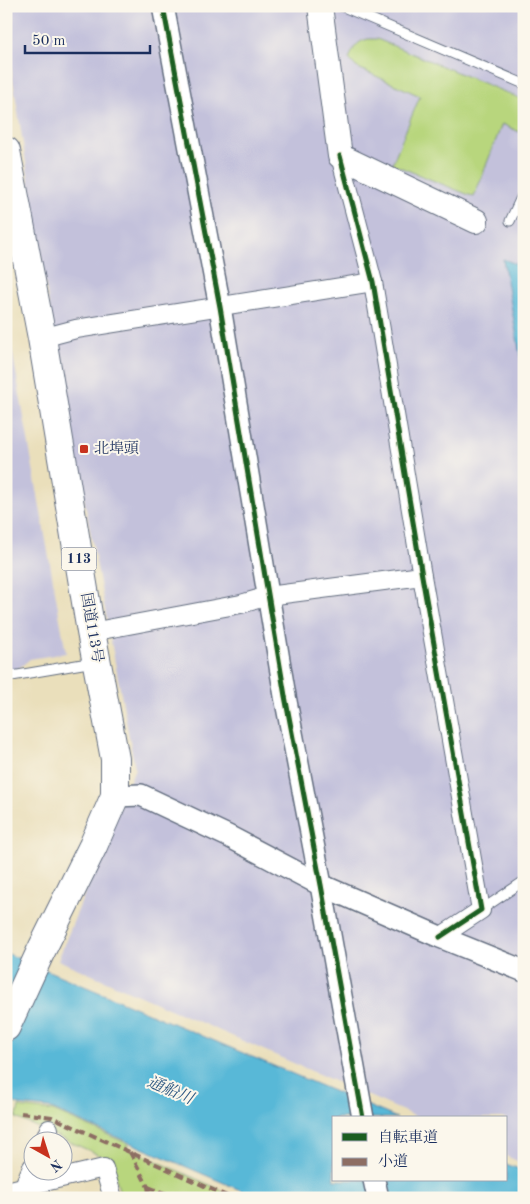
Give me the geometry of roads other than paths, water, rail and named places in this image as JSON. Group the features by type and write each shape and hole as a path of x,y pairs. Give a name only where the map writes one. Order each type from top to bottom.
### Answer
{"highway":[{"name":"国道113号","path":"6,151 42,338 91,632 115,759 115,796 6,1027"}],"main road":[{"path":"320,6 340,156 476,221"}],"street":[{"path":"163,6 220,307 299,772 363,1116"},
{"path":"340,156 372,282 481,910 440,937"},
{"path":"42,338 76,329 372,282"},
{"path":"91,632 241,604 268,596 422,576"},
{"path":"115,796 141,795 228,836 321,885 524,971"},
{"path":"14,1192 104,1168 113,1198"},
{"path":"14,1192 22,1181"},
{"path":"374,1182 378,1198"}],"lane":[{"path":"341,6 524,84"},
{"path":"510,221 524,191"},
{"path":"6,677 97,662"},
{"path":"481,910 524,882"}],"water":[{"path":"503,259 524,267 524,377"},
{"name":"通船川","path":"6,953 392,1116 332,1116 332,1182 508,1182 508,1165 524,1171 524,1198 259,1198 49,1108 19,1105 6,1099"}],"place":[{"name":"北埠頭","path":"84,449"}]}
